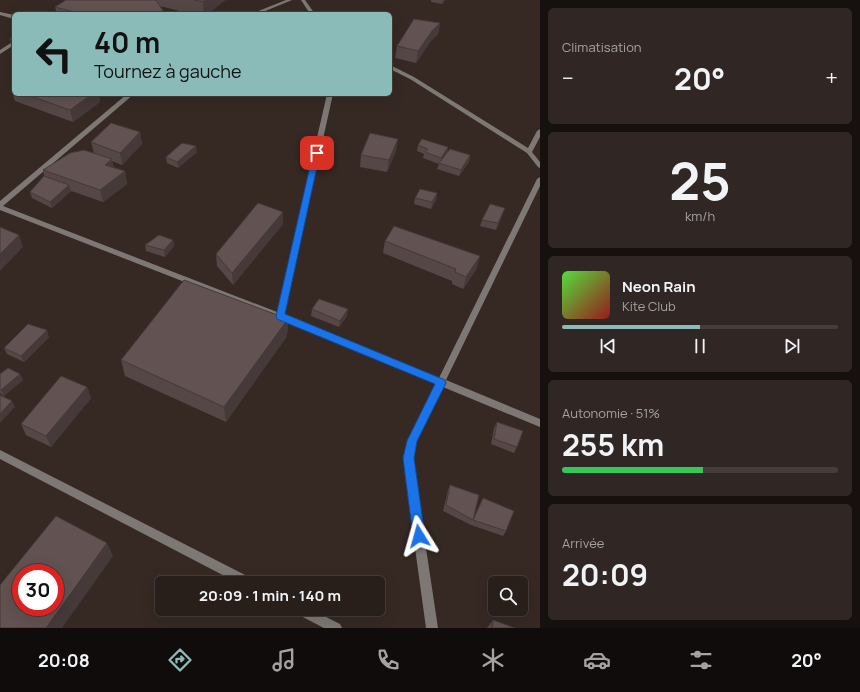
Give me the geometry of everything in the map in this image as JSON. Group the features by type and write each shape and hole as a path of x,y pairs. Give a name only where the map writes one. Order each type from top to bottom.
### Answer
{"street":[{"path":"258,12 290,0"},
{"path":"303,0 312,12"},
{"path":"0,13 12,16"},
{"path":"0,52 12,44"},
{"path":"392,68 412,78 529,152 540,166"},
{"path":"129,96 0,206 280,316 540,423"},
{"path":"280,316 330,96"},
{"path":"529,152 540,131"},
{"path":"432,628 410,475 409,458 412,441 540,179"},
{"path":"0,454 235,576"},
{"path":"313,616 336,628"}],"building":[{"path":"66,0 156,0 164,12 74,12 55,7"},
{"path":"194,0 206,0 203,2"},
{"path":"414,19 440,23 432,31 418,51 397,46"},
{"path":"31,96 89,96 70,110"},
{"path":"111,123 140,132 120,153 91,142"},
{"path":"370,133 398,139 389,160 361,155"},
{"path":"422,139 448,147 441,158 425,152 428,149 418,145"},
{"path":"182,143 196,146 177,162 166,157"},
{"path":"450,149 470,155 461,170 439,163"},
{"path":"84,150 112,159 105,165 125,171 100,190 43,170 70,153"},
{"path":"44,176 69,185 50,202 30,192"},
{"path":"420,189 437,193 432,202 415,198"},
{"path":"258,203 283,212 232,273 216,254"},
{"path":"490,204 505,208 498,223 482,220"},
{"path":"394,226 480,256 466,277 455,272 456,269 385,241"},
{"path":"0,227 19,235 0,254"},
{"path":"159,235 173,240 164,250 145,245"},
{"path":"184,280 288,319 224,407 121,360"},
{"path":"319,299 348,309 340,321 312,309"},
{"path":"28,324 47,330 21,356 4,348"},
{"path":"8,368 20,374 1,390 0,374"},
{"path":"61,376 87,387 46,436 21,424"},
{"path":"0,395 12,401 0,414"},
{"path":"497,422 523,431 517,447 494,439"},
{"path":"450,485 479,495 473,520 446,505"},
{"path":"483,498 514,511 506,531 473,520"},
{"path":"56,516 107,543 64,603 64,564 17,564"},
{"path":"12,570 12,616 55,616 46,628 0,628 0,585"},
{"path":"493,620 515,628 492,628"}],"route":[{"path":"317,153 280,316 441,383 412,441 409,458 419,536"}]}
